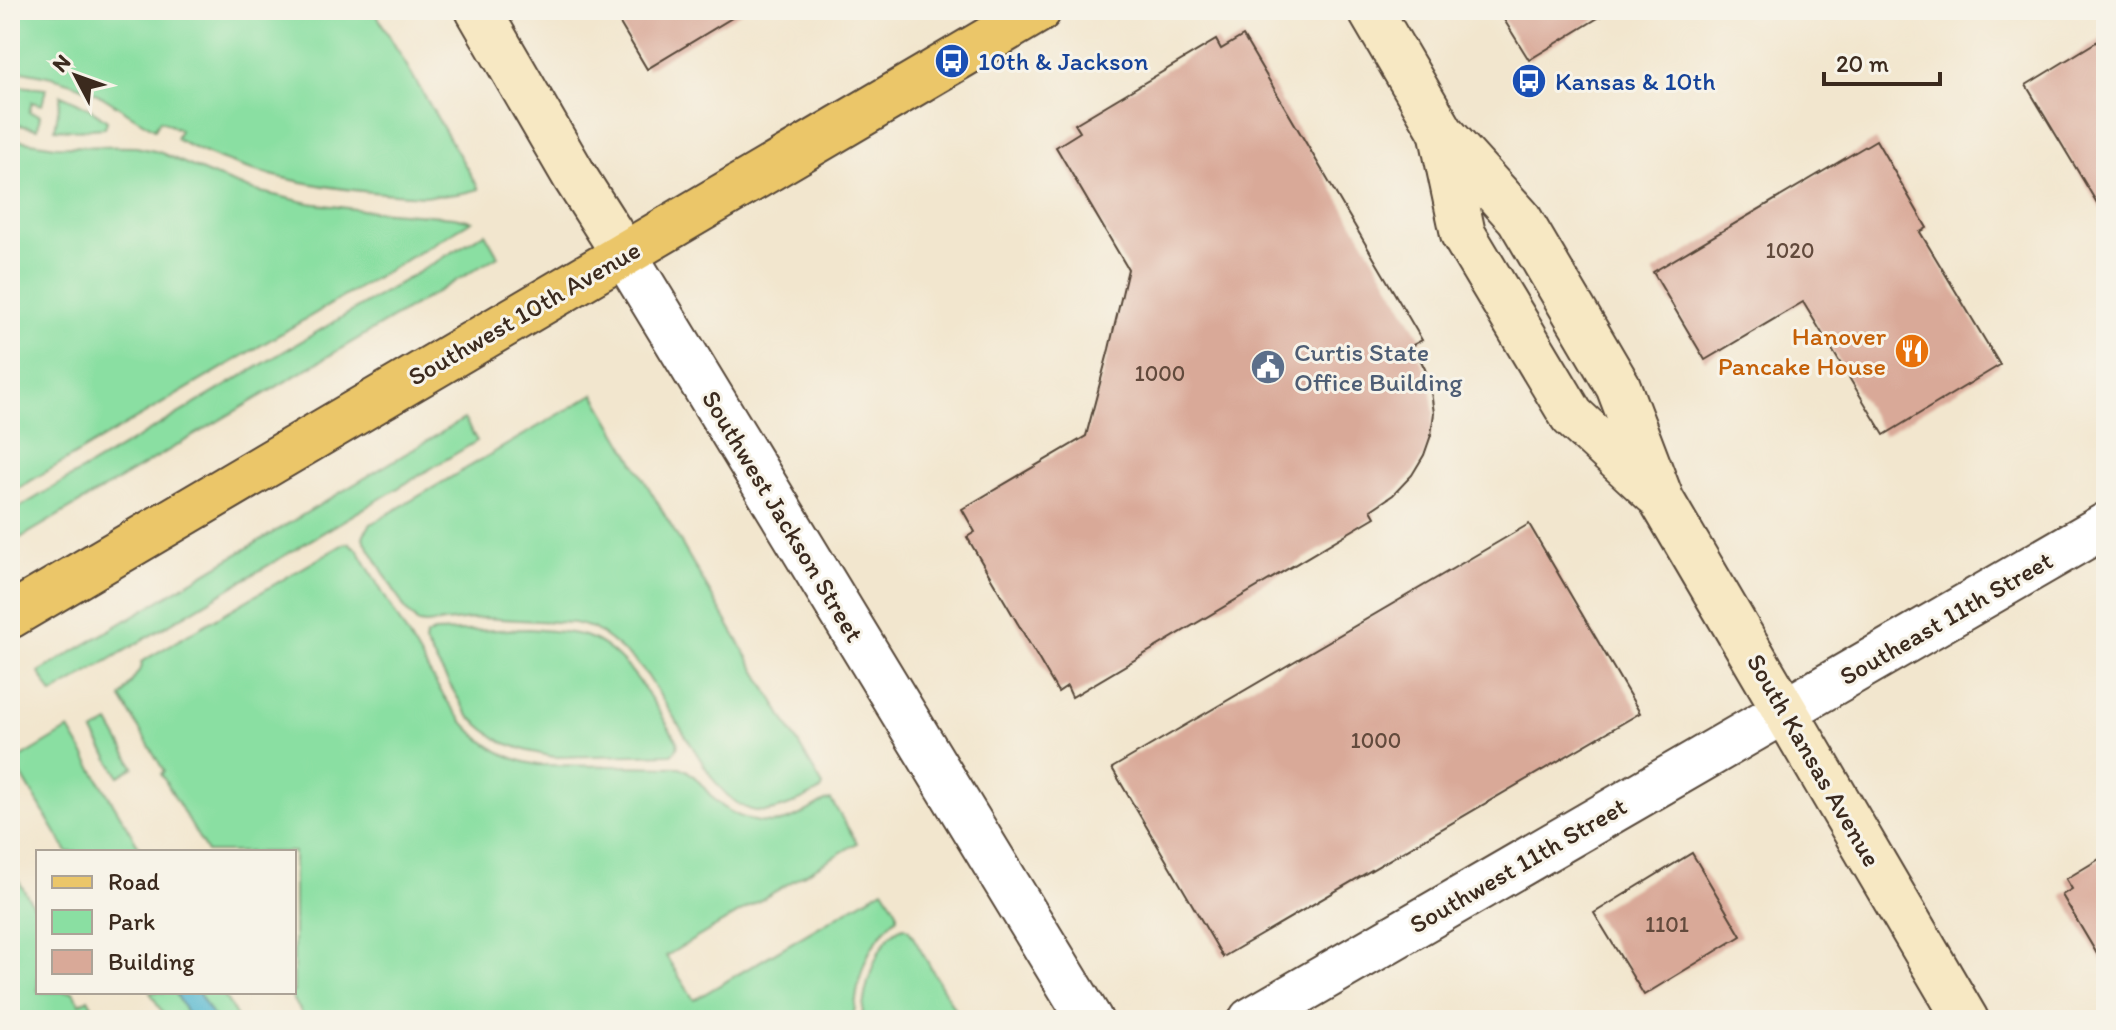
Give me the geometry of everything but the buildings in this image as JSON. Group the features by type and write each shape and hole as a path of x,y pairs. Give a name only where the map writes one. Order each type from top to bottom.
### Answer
{"main road":[{"name":"Southwest Jackson Street","path":"478,10 575,177 624,254"},
{"name":"Southwest 10th Avenue","path":"10,616 1039,10"},
{"name":"South Kansas Avenue","path":"1370,10 1442,133 1519,218 1618,386 1662,501 1966,1020"}],"street":[{"name":"Southwest Jackson Street","path":"624,254 1090,1020"},
{"name":"Southeast 11th Street","path":"1785,711 2106,525"},
{"name":"Southwest 11th Street","path":"1251,1020 1785,711"}],"green space":[{"path":"10,10 374,10 479,189 431,196 355,190 302,182 225,161 176,139 180,130 160,120 155,129 79,86 10,69"},
{"path":"10,85 46,89 42,105 32,102 29,112 40,115 38,129 10,123"},
{"path":"61,95 102,117 107,121 105,128 55,129"},
{"path":"10,139 56,146 136,147 159,152 252,190 309,203 472,221 10,493"},
{"path":"485,233 498,256 10,544 10,513"},
{"path":"594,394 823,786 821,790 776,810 763,812 739,804 713,779 647,675 610,640 593,628 574,623 482,618 418,623 407,612 363,538 371,524"},
{"path":"464,419 477,441 52,694 39,672"},
{"path":"349,543 358,550 449,704 477,736 494,749 514,759 538,765 680,767 723,807 757,822 790,820 831,800 857,843 666,956 694,1000 883,889 897,911 897,917 877,940 864,964 853,1020 306,1020 290,994 296,994 296,850 206,850 121,698 142,666 141,662"},
{"path":"529,629 583,636 604,645 640,683 677,741 676,750 671,754 554,757 502,742 484,729 468,715 425,643 426,636 434,632"},
{"path":"109,723 134,767 119,776 93,732"},
{"path":"69,729 141,850 66,850 14,762"},
{"path":"10,866 36,911 36,994 74,994 80,1004 88,999 100,1020 10,1020"},
{"path":"904,927 909,930 961,1020 862,1020 868,981 879,953 894,932"},
{"path":"151,994 176,994 191,1020 167,1020"},
{"path":"199,994 223,994 239,1020 215,1020"}],"water":[{"path":"176,994 199,994 215,1020 191,1020"}],"place":[{"name":"10th & Jackson","path":"952,61"},
{"name":"Kansas & 10th","path":"1529,81"},
{"name":"Hanover Pancake House","path":"1912,351"},
{"name":"Curtis State Office Building","path":"1268,367"}]}
